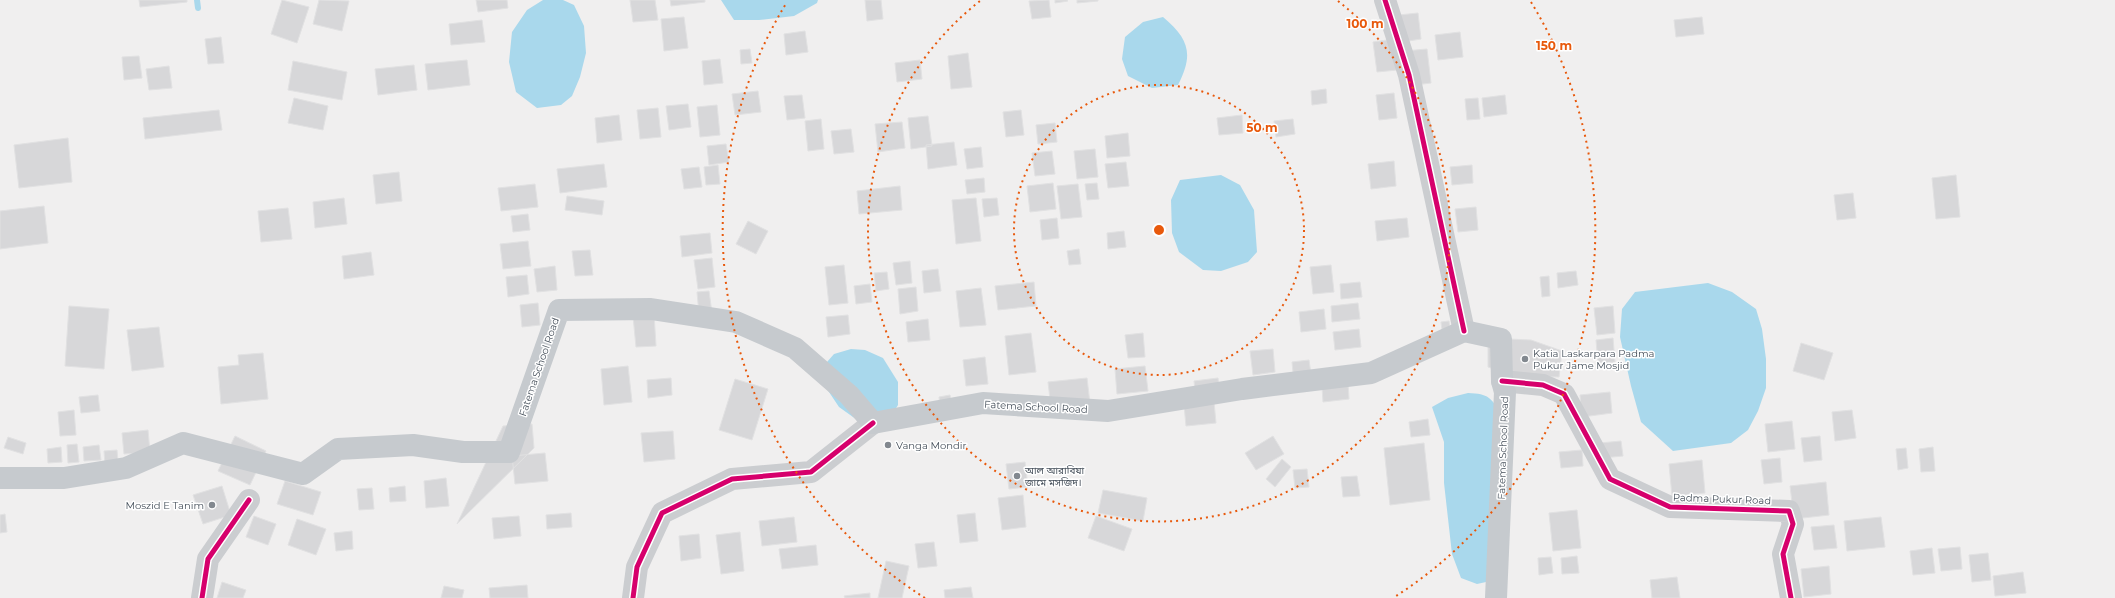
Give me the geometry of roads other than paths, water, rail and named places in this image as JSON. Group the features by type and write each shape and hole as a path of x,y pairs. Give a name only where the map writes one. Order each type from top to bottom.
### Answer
{"main road":[{"name":"Fatema School Road","path":"0,478 64,478 126,468 182,443 303,474 338,449 413,445 463,452 509,452 559,310 651,309 736,322 795,348 849,395 874,423 983,403 1108,411 1242,389 1371,373 1464,331 1501,339 1502,381 1505,392 1496,598"}],"street":[{"path":"1385,0 1409,74 1464,331"},
{"name":"Padma Pukur Road","path":"1502,381 1543,385 1564,394 1610,479 1670,508 1789,511 1793,524 1782,554 1791,598"},
{"path":"633,598 637,567 662,513 732,479 811,472 874,423"},
{"path":"202,598 208,559 249,500"}],"water":[{"path":"543,0 563,0 574,5 584,26 586,53 580,77 572,96 561,105 537,108 516,92 509,62 512,32 527,10"},
{"path":"721,0 818,0 817,3 794,16 759,20 734,20"},
{"path":"1163,17 1179,33 1183,40 1187,56 1186,64 1178,85 1152,88 1128,76 1122,59 1125,37 1143,22"},
{"path":"1221,175 1240,185 1254,210 1257,252 1248,262 1221,271 1203,270 1179,252 1172,233 1171,200 1180,180"},
{"path":"1708,283 1732,292 1756,309 1762,329 1766,359 1766,388 1758,411 1748,430 1731,443 1673,451 1641,422 1620,337 1622,309 1635,292"},
{"path":"851,349 865,350 883,358 898,382 898,405 890,418 860,422 839,407 825,386 827,362 834,354"},
{"path":"1468,393 1481,394 1492,400 1501,415 1486,582 1477,584 1461,578 1452,554 1444,483 1444,442 1432,407 1448,398"}],"waterway":[{"path":"197,0 198,8"}],"place":[{"name":"Katia Laskarpara Padma Pukur Jame Mosjid","path":"1525,359"},
{"name":"Vanga Mondir","path":"888,445"},
{"name":"আল আরাবিয়া জামে মসজিদ।","path":"1017,476"},
{"name":"Moszid E Tanim","path":"212,505"}]}
